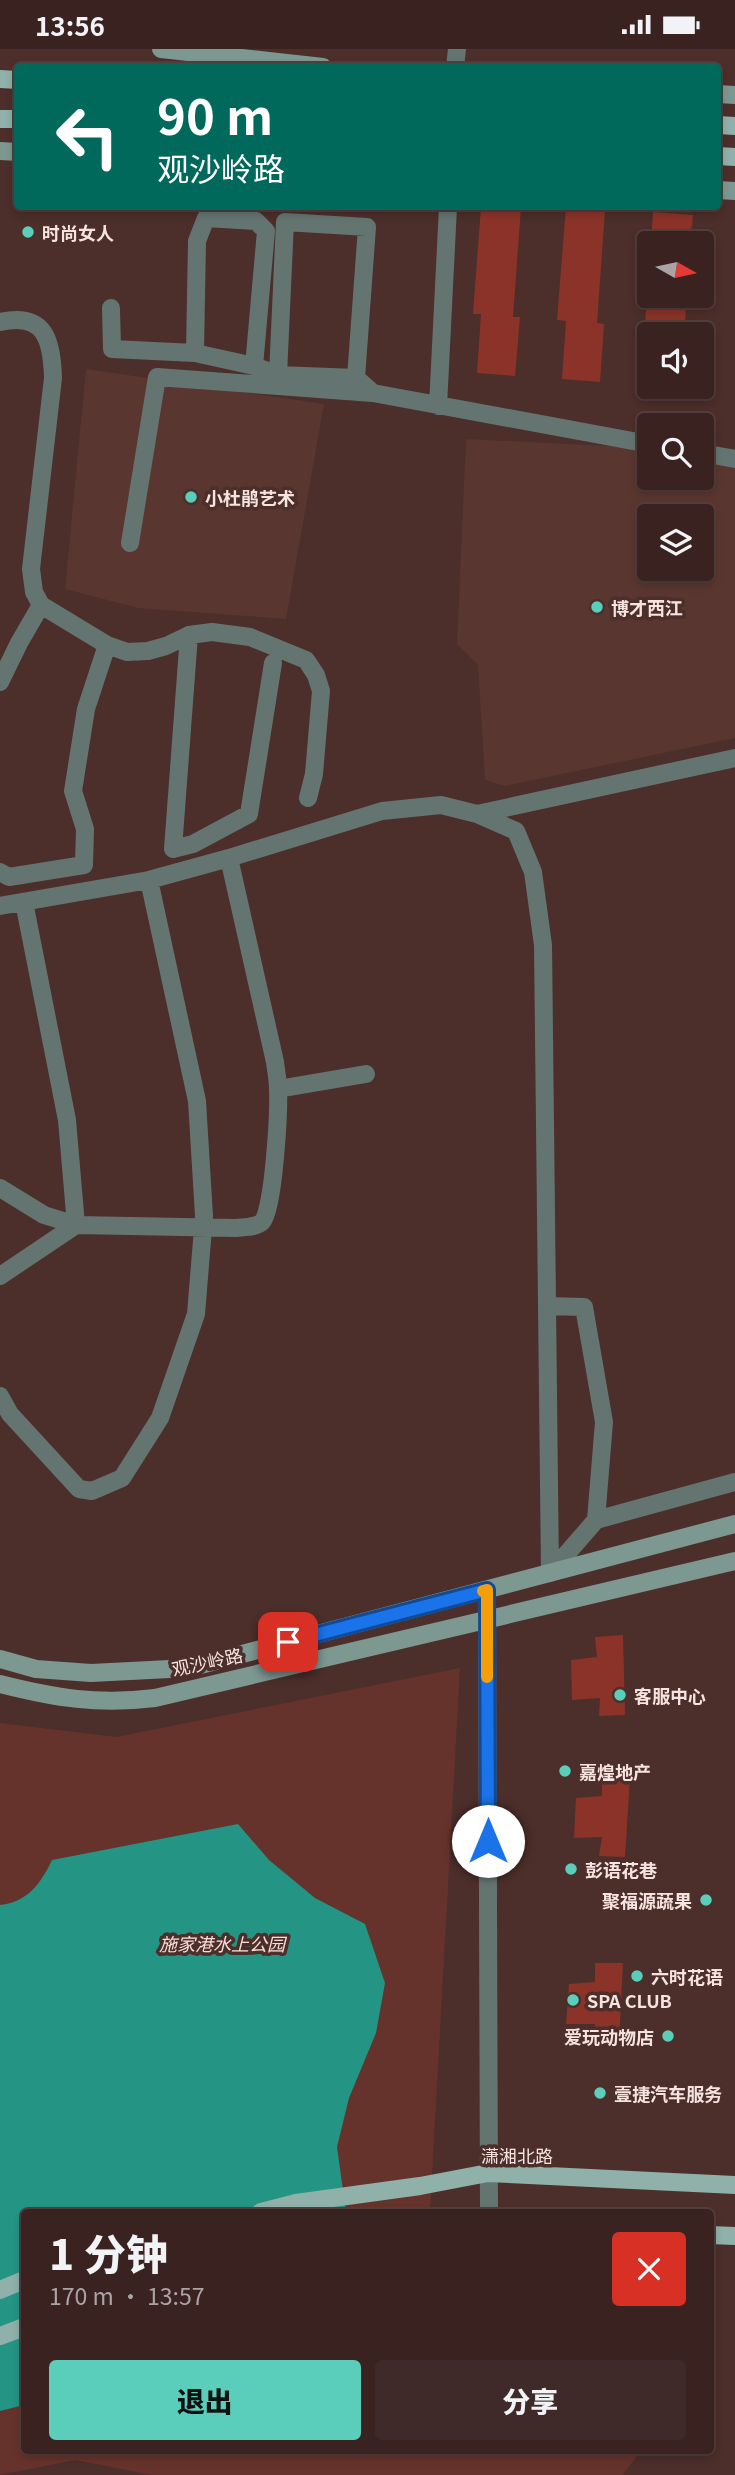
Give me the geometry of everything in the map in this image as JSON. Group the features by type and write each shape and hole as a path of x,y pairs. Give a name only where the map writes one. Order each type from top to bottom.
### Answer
{"main road":[{"path":"161,49 287,63"},
{"name":"观沙岭路","path":"0,1659 36,1669 91,1673 189,1668 735,1524"},
{"name":"观沙岭路","path":"0,1684 89,1702 127,1702 155,1698 735,1561"},
{"name":"潇湘北路","path":"273,2209 488,2173 735,2185"},
{"path":"714,2235 735,2236"},
{"path":"0,2290 21,2281"},
{"path":"0,2336 21,2328"}],"street":[{"path":"438,406 448,210"},
{"path":"195,353 197,241 201,228 206,218 256,222 266,231 254,366"},
{"path":"278,375 285,222 366,226 356,378"},
{"path":"111,308 113,349 195,353 254,366 278,375 356,378 373,393"},
{"path":"0,322 28,320 39,326 47,336 51,349 53,378 31,569 34,592 41,605 107,645 127,652 148,651 189,635 212,632 250,637 306,660 316,675 321,691 314,774 308,798"},
{"path":"130,543 157,377 373,393 637,442"},
{"path":"714,455 735,459"},
{"path":"0,682 41,605"},
{"path":"189,635 173,849 193,844 249,814 274,663"},
{"path":"0,872 9,877 84,865 85,829 74,791 86,709 107,645"},
{"path":"477,814 735,758"},
{"path":"0,905 149,880 382,811 441,805 477,814 516,831 533,872 543,946 550,1573"},
{"path":"0,1188 44,1215 76,1225 251,1227 262,1222 267,1213 278,1121 278,1089 275,1062 229,858"},
{"path":"0,1396 10,1414 79,1489 92,1491 122,1478 160,1418 196,1314 203,1226 197,1101 149,880"},
{"path":"24,902 67,1120 76,1225"},
{"path":"278,1089 366,1074"},
{"path":"0,1276 76,1225"},
{"path":"547,1306 584,1307 604,1422 596,1520"},
{"path":"550,1573 596,1520 735,1482"},
{"path":"487,1590 489,2209"}],"shaded area":[{"name":"小杜鹃艺术","path":"86,369 324,404 286,619 138,608 65,589"},
{"name":"博才西江","path":"466,439 637,447 637,490 714,490 714,451 735,452 735,738 505,786 485,780 478,665 457,644"}],"green space":[{"name":"施家港水上公园","path":"460,1668 430,2209 21,2209 21,2454 639,2454 622,2475 152,2475 75,2460 0,2475 0,1723 116,1737"}],"water":[{"name":"施家港水上公园","path":"238,1824 269,1860 315,1898 365,1924 385,1983 376,2033 349,2098 337,2147 346,2209 21,2209 21,2406 0,2411 0,1905 26,1896 52,1860"}],"building":[{"path":"481,210 521,210 513,317 520,317 515,376 477,373 481,314 473,314"},
{"path":"566,210 605,210 597,323 604,324 600,382 562,379 566,321 557,320"},
{"path":"653,212 693,215 691,231 652,231"},
{"path":"646,308 686,308 685,322 645,322"},
{"path":"623,1635 625,1715 599,1716 600,1698 572,1700 571,1660 597,1657 595,1637"},
{"path":"602,1776 630,1777 625,1857 599,1856 602,1837 574,1838 576,1798 602,1796"},
{"path":"595,1963 623,1963 619,2043 592,2042 595,2024 566,2024 569,1984 595,1982"}],"slow traffic":[{"path":"483,1591 487,1590 487,1677"}],"place":[{"name":"时尚女人","path":"28,232"},
{"name":"小杜鹃艺术","path":"191,497"},
{"name":"博才西江","path":"597,607"},
{"name":"客服中心","path":"620,1695"},
{"name":"嘉煌地产","path":"565,1771"},
{"name":"彭语花巷","path":"571,1869"},
{"name":"聚福源蔬果","path":"706,1900"},
{"name":"六时花语","path":"637,1976"},
{"name":"SPA CLUB","path":"573,2000"},
{"name":"爱玩动物店","path":"668,2036"},
{"name":"壹捷汽车服务","path":"600,2093"}],"route":[{"path":"288,1642 487,1590 488,1841"}]}
